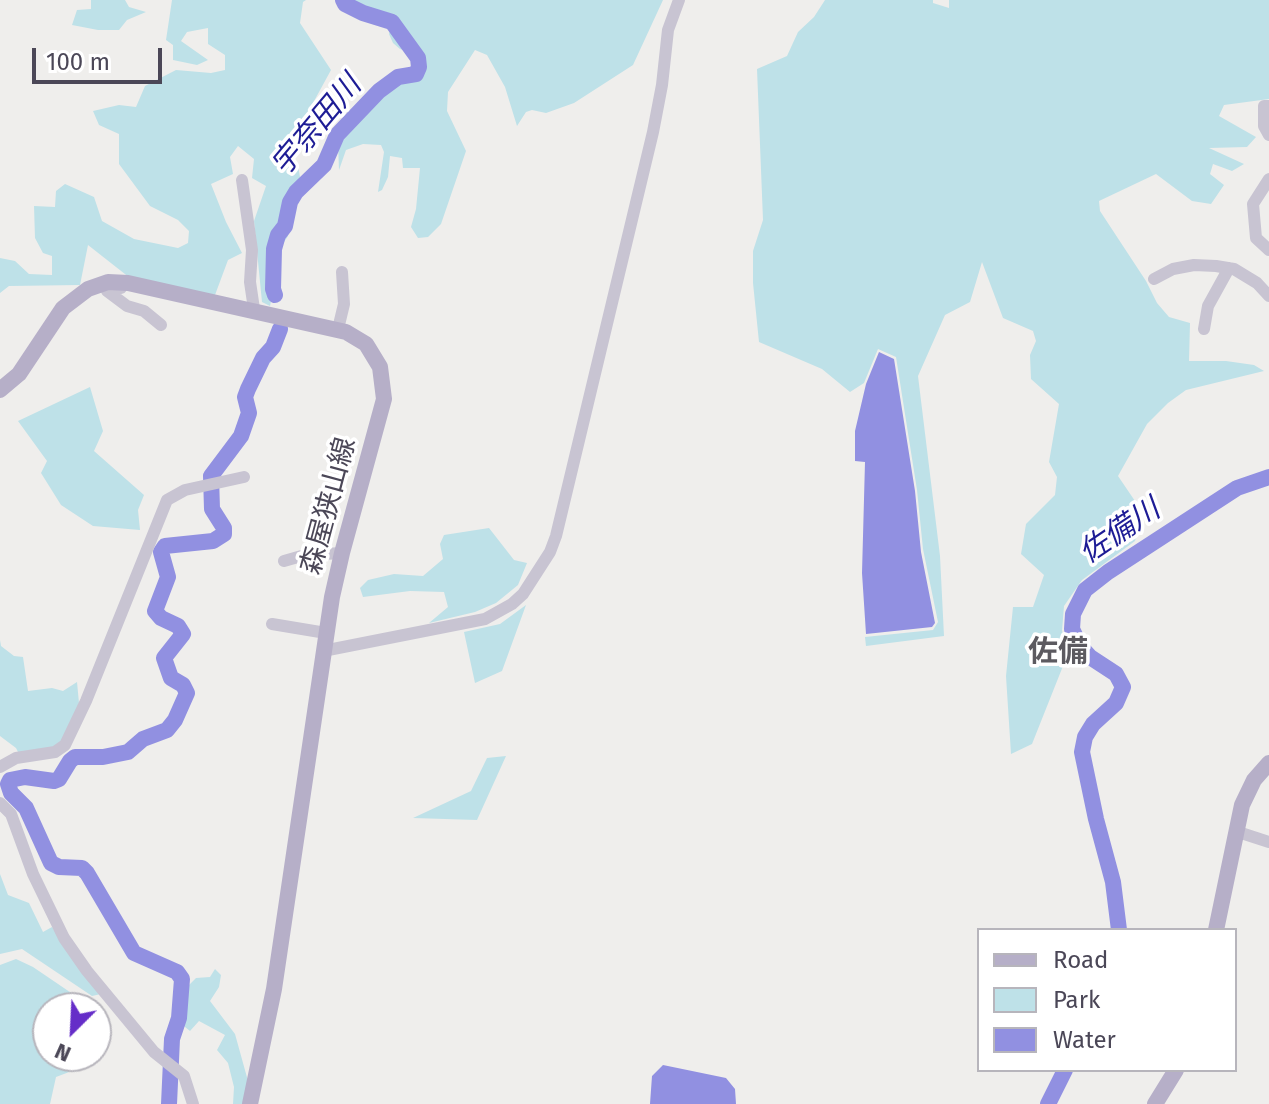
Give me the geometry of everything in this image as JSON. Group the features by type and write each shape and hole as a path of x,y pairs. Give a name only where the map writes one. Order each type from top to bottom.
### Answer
{"main road":[{"name":"森屋狭山線","path":"0,390 19,374 71,301 101,284 122,282 338,329 360,339 380,367 385,392 382,412 342,553 326,633 274,989 250,1104"},
{"path":"1216,928 1235,831 1246,793 1267,768"},
{"path":"1155,1104 1175,1072"}],"street":[{"path":"323,651 485,619 523,594 550,552 653,132 668,30 679,0"},
{"path":"1269,106 1264,106 1264,126 1269,135"},
{"path":"1269,179 1253,204 1256,238 1269,250"},
{"path":"242,180 251,237 250,282 254,309"},
{"path":"1154,279 1173,269 1194,265 1229,268 1257,283 1269,296"},
{"path":"1204,329 1208,306 1229,268"},
{"path":"338,329 344,304 342,272"},
{"path":"122,282 121,289 107,291 127,306 144,311 161,325"},
{"path":"0,767 16,758 55,752 65,745 86,701 167,500 185,490 244,477"},
{"path":"284,561 305,555 342,553"},
{"path":"272,624 326,633"},
{"path":"0,803 11,814 39,888 64,938 87,971 164,1062 178,1071 189,1086 193,1104"},
{"path":"1235,831 1269,842"}],"green space":[{"path":"91,0 125,0 129,7 146,12 127,20 119,30 72,25 77,10 91,9"},
{"path":"172,0 306,0 300,23 331,70 307,114 296,127 301,143 284,159 298,166 302,188 292,211 288,236 274,257 274,288 270,306 262,302 254,221 266,186 252,178 254,159 238,146 230,157 233,174 211,184 242,253 228,260 215,295 130,278 88,245 80,285 9,286 0,293 0,258 15,261 29,274 52,275 52,256 43,253 35,238 34,206 55,207 56,191 65,184 94,197 102,221 134,239 178,248 188,243 189,231 178,220 150,206 119,164 119,134 99,125 93,111 119,105 136,107 145,86 176,70 211,73 225,70 225,55 208,44 208,28 187,32 181,41 208,60 197,65 173,60 173,45 166,40"},
{"path":"347,0 663,0 633,65 574,103 546,113 526,112 517,126 505,87 487,55 475,50 448,92 447,111 466,151 441,224 428,237 418,238 411,227 420,168 403,168 402,158 390,156 388,177 378,192 384,152 381,145 363,144 346,150 339,170 338,143 346,125 377,90 409,72 416,54 393,43 389,34 391,22 382,18 365,20 355,17"},
{"path":"825,0 933,0 933,3 949,8 949,0 1269,0 1269,99 1224,105 1219,116 1256,137 1247,147 1209,148 1244,164 1232,171 1213,164 1210,174 1224,185 1211,204 1192,201 1156,174 1099,201 1100,211 1157,303 1169,317 1190,323 1189,361 1226,361 1254,365 1264,371 1186,390 1147,424 1118,476 1135,501 1140,521 1135,541 1082,580 1064,606 1062,631 1075,660 1063,666 1032,744 1011,754 1006,676 1013,607 1033,607 1044,575 1021,554 1026,524 1055,495 1057,477 1049,462 1059,404 1031,379 1030,355 1036,341 1033,331 1003,318 982,262 970,302 945,315 918,376 940,556 944,636 866,646 865,637 933,630 938,622 923,549 896,357 878,349 864,383 850,392 822,369 759,342 753,283 753,251 763,220 757,69 787,56 798,32 814,17"},
{"path":"90,387 103,431 94,451 144,495 138,510 140,530 93,526 61,505 41,473 47,461 18,421"},
{"path":"489,528 514,560 527,563 518,585 496,603 475,612 429,623 448,607 444,592 410,591 363,597 360,588 368,580 394,574 423,576 443,559 440,544 444,535"},
{"path":"526,605 502,671 475,683 464,632 500,624"},
{"path":"0,640 1,646 14,656 23,657 28,691 52,688 63,691 77,682 79,703 67,736 52,749 20,756 16,748 0,736"},
{"path":"506,756 477,820 413,818 471,791 487,758"},
{"path":"0,874 8,895 29,903 43,932 52,927 100,992 86,992 22,949 0,954"},
{"path":"16,959 70,992 32,992 32,1072 69,1072 56,1077 50,1104 0,1104 0,965"},
{"path":"215,969 221,975 219,987 210,1001 235,1034 248,1081 244,1104 233,1104 234,1087 228,1063 217,1050 225,1035 199,1021 190,1031 174,1018 182,992 196,978 210,977"}],"water":[{"path":"879,352 894,359 915,491 921,552 935,623 932,627 866,634 862,573 865,462 855,461 855,431 866,384"},
{"path":"663,1065 726,1078 735,1089 736,1104 650,1104 652,1076"}],"waterway":[{"name":"宇奈田川","path":"275,295 274,249 296,192 324,165 337,135 379,91 398,77 416,74 419,67 418,58 392,22 363,13 343,0"},
{"name":"宇奈田川","path":"169,1104 172,1039 179,1018 182,979 177,972 134,953 82,868 59,867 51,863 26,808 11,793 8,784 10,780 25,777 54,781 59,779 75,757 103,757 128,752 143,739 167,730 175,720 187,693 183,685 171,678 164,658 183,634 178,626 161,618 155,611 168,577 161,552 165,546 213,541 224,534 224,528 212,509 211,476 241,436 249,413 245,397 280,329"},
{"name":"佐備川","path":"1119,928 1113,882 1082,752 1085,737 1093,724 1116,703 1123,687 1116,674 1090,657 1080,646 1072,629 1073,614 1085,590 1108,572 1237,488 1269,477"},
{"name":"佐備川","path":"1048,1104 1064,1072"}],"district":[{"name":"佐備","path":"1058,653"}]}
